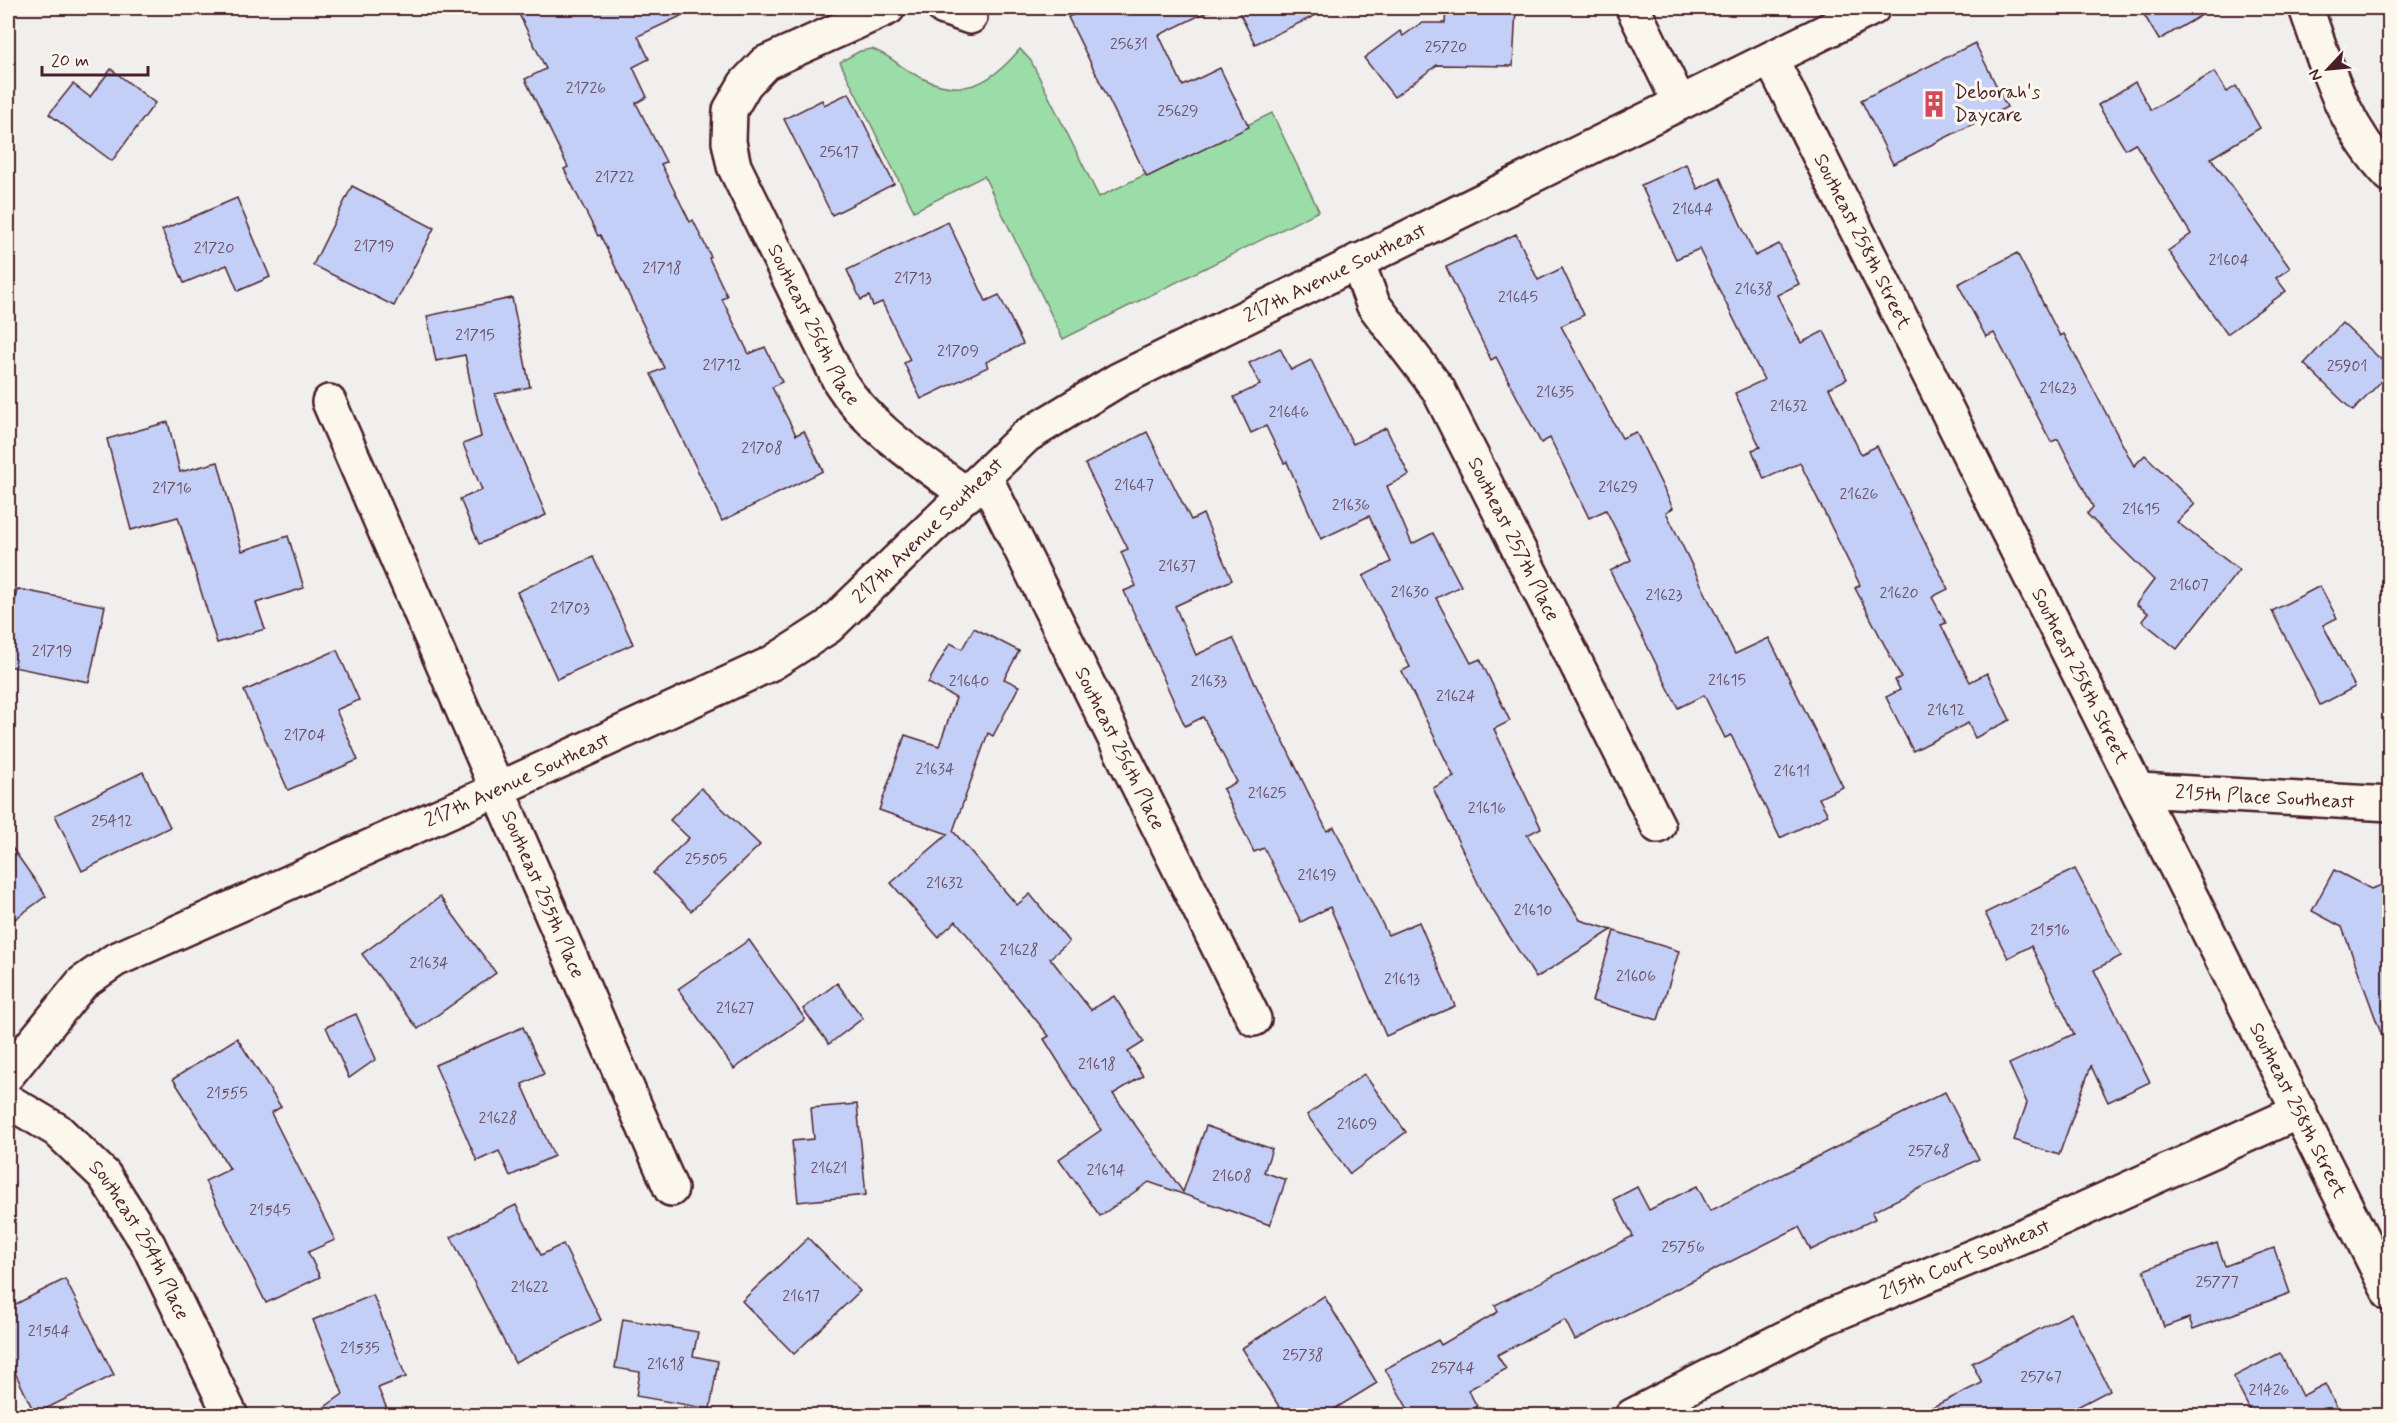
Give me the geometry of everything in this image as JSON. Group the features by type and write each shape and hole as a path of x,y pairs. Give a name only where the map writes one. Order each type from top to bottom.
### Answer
{"street":[{"name":"Southeast 256th Place","path":"888,8 765,63 745,84 730,110 729,141 734,166 840,382 856,406 875,426 976,486 1254,1019"},
{"path":"1634,8 1679,102"},
{"name":"217th Avenue Southeast","path":"8,1074 82,983 115,960 497,790 772,663 828,627 1026,436 1118,381 1873,8"},
{"path":"2306,8 2341,107 2373,158 2390,175"},
{"name":"Southeast 258th Street","path":"1771,59 2390,1294"},
{"name":"Southeast 257th Place","path":"1357,261 1373,304 1438,389 1658,826"},
{"name":"Southeast 255th Place","path":"329,402 671,1189"},
{"name":"215th Place Southeast","path":"2139,790 2390,804"},
{"name":"Southeast 254th Place","path":"8,1101 57,1131 104,1174 148,1244 231,1416"},
{"name":"215th Court Southeast","path":"1632,1416 1820,1320 2044,1227 2300,1111"}],"green space":[{"path":"872,49 928,81 958,87 971,86 983,81 1008,63 1020,49 1031,61 1099,197 1272,113 1319,211 1063,339 984,176 914,211 840,62 860,51"}],"building":[{"path":"516,8 698,8 638,36 649,59 633,67 647,97 636,103 666,162 661,164 690,222 693,220 711,257 709,258 727,296 722,299 749,354 765,347 782,382 772,387 796,435 804,431 823,471 722,521 651,374 664,368 600,235 598,236 564,169 568,167 525,79 546,69"},
{"path":"1087,8 1215,8 1159,35 1183,86 1220,68 1249,127 1147,177 1068,17"},
{"path":"1237,8 1331,8 1255,44"},
{"path":"1446,8 1516,8 1513,66 1437,65 1394,97 1364,58 1400,31 1403,36 1421,23 1445,23"},
{"path":"2140,8 2214,8 2159,40"},
{"name":"Deborah's Daycare","path":"1975,43 2007,107 1893,164 1861,100"},
{"path":"111,69 155,103 112,161 49,114 73,84 90,97"},
{"path":"2214,72 2227,92 2236,86 2260,128 2211,158 2290,268 2276,278 2286,291 2227,334 2168,251 2191,234 2135,143 2125,149 2098,105 2135,82 2151,110"},
{"path":"849,93 894,184 832,215 784,119 822,100 824,105"},
{"path":"1686,164 1698,189 1720,178 1755,256 1779,244 1799,284 1777,295 1801,343 1824,331 1847,379 1829,388 1861,454 1877,446 1948,589 1932,597 1946,623 1941,625 1970,682 1987,673 2010,720 1975,738 1968,723 1913,751 1886,697 1900,690 1895,680 1901,677 1855,588 1860,585 1800,463 1764,479 1752,450 1760,447 1735,393 1764,380 1699,249 1676,259 1641,185"},
{"path":"352,186 434,228 394,306 313,265"},
{"path":"237,198 270,277 238,291 227,265 184,283 162,230"},
{"path":"948,222 986,301 999,295 1023,344 986,362 988,367 921,399 904,363 910,360 882,302 873,306 869,296 861,300 847,270"},
{"path":"1516,234 1538,280 1562,268 1584,315 1561,326 1622,438 1636,432 1673,508 1666,512 1735,654 1769,638 1843,787 1819,798 1828,815 1780,838 1731,735 1725,738 1704,695 1678,708 1610,571 1631,560 1606,510 1589,518 1550,438 1541,443 1496,357 1491,360 1446,267"},
{"path":"2017,253 2060,336 2064,334 2134,466 2145,455 2195,504 2177,522 2239,570 2177,649 2142,621 2148,613 2136,604 2154,580 2087,514 2093,507 2058,439 2051,442 1994,333 1986,337 1958,284"},
{"path":"512,298 530,387 495,394 546,515 479,544 460,499 482,490 463,444 481,437 465,355 436,361 427,316"},
{"path":"2342,323 2390,368 2390,372 2353,411 2304,364"},
{"path":"1280,348 1291,370 1311,360 1353,444 1386,428 1409,475 1387,486 1412,544 1433,533 1461,586 1436,598 1471,663 1480,659 1510,721 1494,729 1541,828 1527,835 1580,920 1612,930 1536,978 1485,898 1433,788 1454,777 1402,671 1410,667 1363,576 1391,562 1369,516 1321,539 1287,462 1284,463 1266,426 1251,433 1234,397 1260,385 1249,363"},
{"path":"168,422 180,472 218,462 242,551 288,536 304,588 256,603 265,629 217,643 178,517 131,530 107,439"},
{"path":"1147,432 1191,520 1203,514 1232,580 1175,606 1196,655 1233,638 1327,831 1334,827 1388,935 1419,922 1455,1006 1386,1036 1330,907 1301,922 1264,848 1254,852 1223,789 1237,782 1203,717 1185,726 1124,591 1136,586 1121,552 1128,549 1085,464"},
{"path":"593,557 633,644 557,679 517,592"},
{"path":"2320,586 2337,618 2323,625 2355,687 2320,705 2272,611"},
{"path":"17,589 105,606 89,682 8,666 8,635"},
{"path":"974,628 1019,651 1004,679 1019,686 993,736 988,733 953,831 1017,905 1030,894 1069,942 1050,958 1091,1010 1114,996 1144,1042 1128,1052 1143,1076 1113,1094 1183,1192 1206,1126 1272,1149 1264,1172 1286,1180 1270,1225 1149,1182 1100,1216 1059,1159 1101,1130 1044,1039 1049,1036 956,921 938,937 891,883 948,834 879,810 905,735 939,746 956,698 928,683 950,643 962,649"},
{"path":"337,650 359,700 336,710 358,760 288,790 244,691"},
{"path":"143,772 170,827 82,871 55,815"},
{"path":"701,788 760,845 691,911 653,873 689,838 670,820"},
{"path":"8,842 46,896 8,924"},
{"path":"2075,869 2121,956 2094,970 2150,1082 2108,1102 2091,1066 2059,1155 2014,1140 2027,1103 2009,1064 2074,1034 2031,946 2008,958 1985,913"},
{"path":"2334,870 2371,889 2390,882 2390,1047 2386,1047 2342,927 2312,911"},
{"path":"440,897 496,973 418,1029 362,954"},
{"path":"1614,931 1679,951 1658,1020 1592,1001"},
{"path":"749,940 805,1019 734,1069 678,989"},
{"path":"837,983 863,1018 829,1044 803,1009"},
{"path":"356,1014 376,1059 349,1078 326,1027"},
{"path":"523,1027 544,1074 522,1084 554,1156 510,1176 499,1151 477,1161 435,1065"},
{"path":"237,1038 281,1107 271,1113 335,1240 308,1252 320,1277 266,1303 205,1181 230,1169 173,1079"},
{"path":"1364,1074 1406,1132 1350,1174 1307,1115"},
{"path":"1945,1092 1979,1159 1872,1212 1875,1219 1811,1250 1799,1227 1575,1340 1565,1320 1497,1355 1506,1369 1468,1390 1477,1406 1460,1416 1412,1416 1385,1369 1438,1340 1441,1345 1498,1312 1495,1305 1633,1236 1614,1199 1637,1187 1649,1210 1697,1186 1710,1211"},
{"path":"857,1104 866,1195 798,1202 792,1141 814,1139 811,1108"},
{"path":"516,1205 541,1255 563,1244 601,1320 515,1363 451,1237"},
{"path":"808,1238 860,1291 794,1354 742,1301"},
{"path":"2217,1243 2225,1266 2274,1248 2290,1293 2193,1329 2189,1318 2164,1327 2144,1270"},
{"path":"65,1279 114,1375 35,1414 8,1358 8,1308"},
{"path":"373,1295 406,1377 378,1388 390,1416 312,1416 343,1394 313,1320"},
{"path":"1324,1296 1377,1383 1323,1416 1285,1416 1242,1348"},
{"path":"2071,1313 2110,1390 2060,1416 1914,1416 1982,1383 1972,1363"},
{"path":"623,1319 698,1332 693,1356 718,1361 710,1409 636,1396 640,1372 615,1368"},
{"path":"2280,1353 2302,1396 2325,1384 2341,1416 2253,1416 2233,1377"}],"place":[{"name":"Deborah's Daycare","path":"1934,104"}]}
